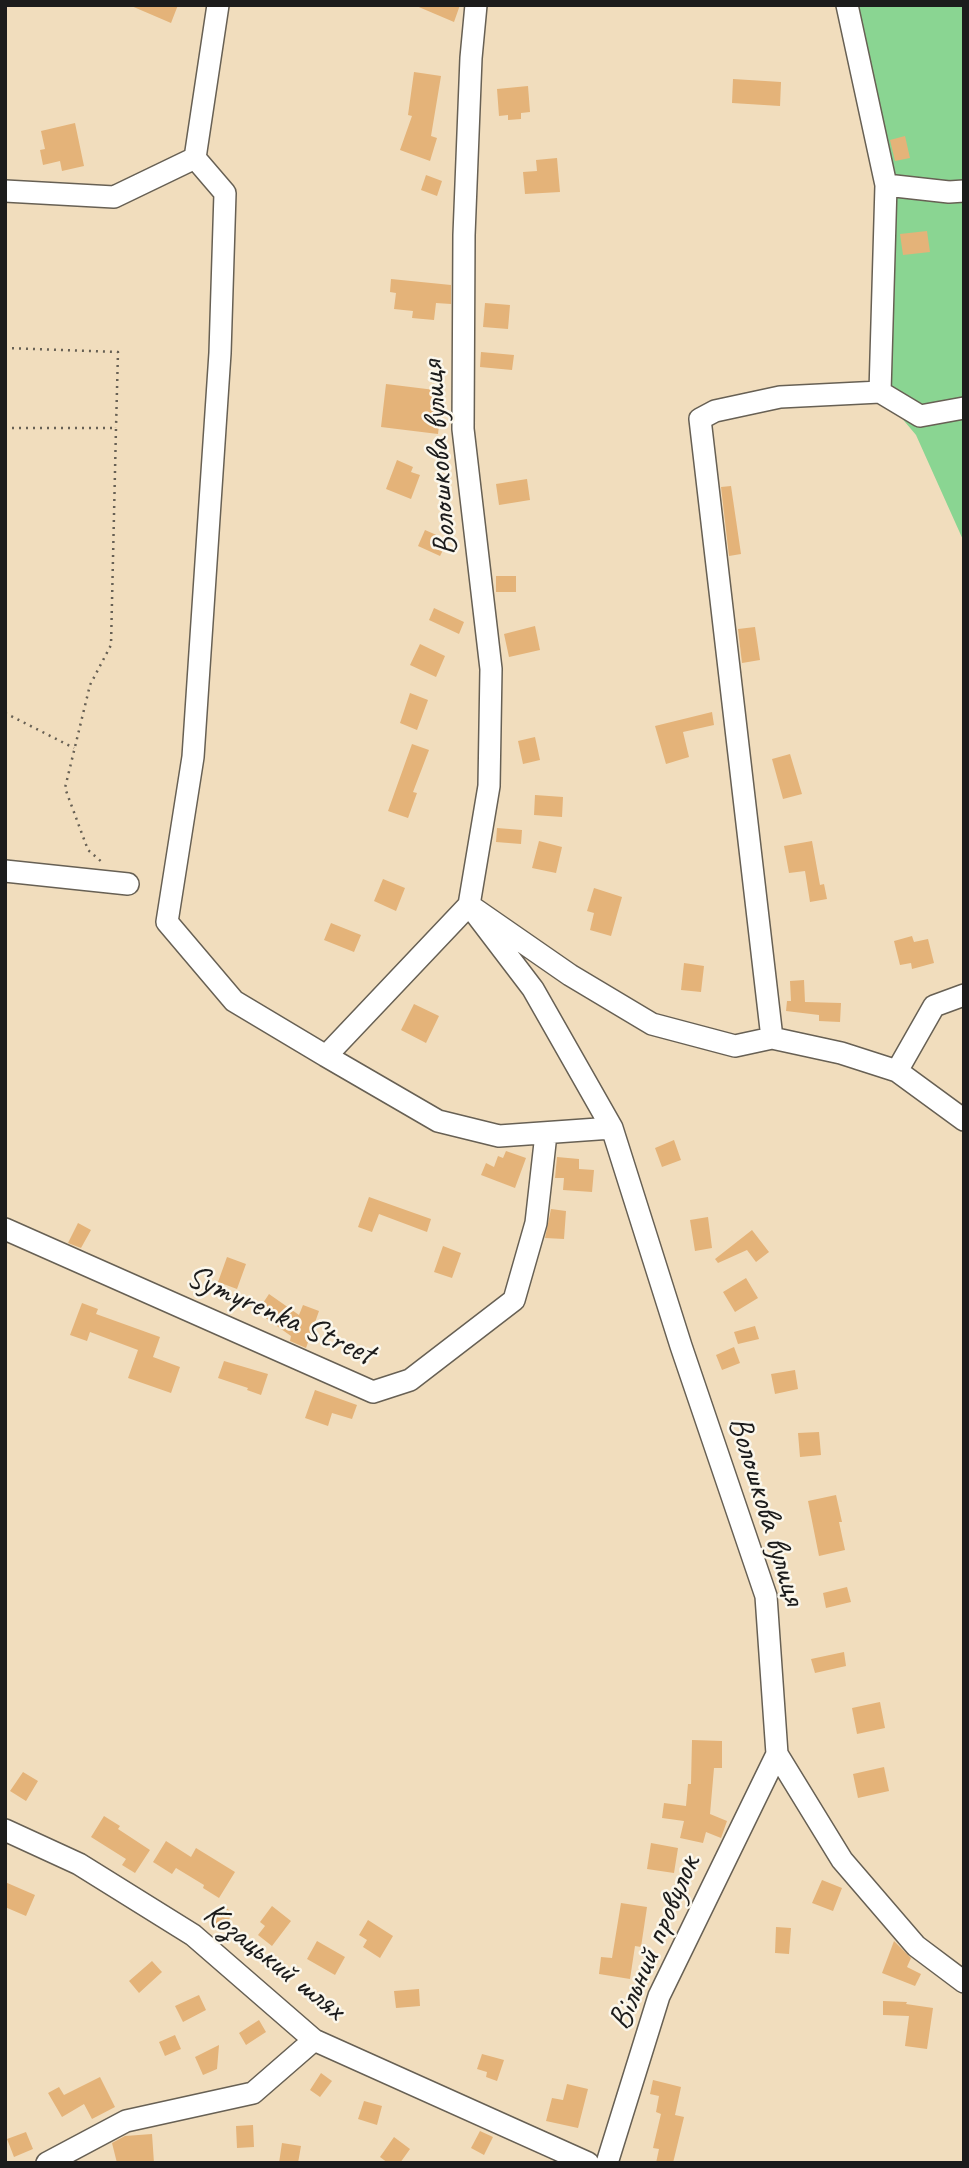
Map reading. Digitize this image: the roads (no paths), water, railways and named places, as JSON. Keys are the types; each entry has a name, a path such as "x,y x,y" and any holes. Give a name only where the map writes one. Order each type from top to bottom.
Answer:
{"street":[{"path":"218,5 195,158 225,193 220,353 193,757 167,922 234,1001 438,1121 499,1136 612,1128"},
{"name":"Волошкова вулиця","path":"476,5 471,58 464,235 463,429 491,670 489,786 469,905 533,989 612,1128 677,1333 766,1596 777,1754 842,1860 916,1946 964,1982"},
{"path":"847,5 886,185 880,392"},
{"path":"5,191 114,197 195,158"},
{"path":"886,185 956,191"},
{"path":"772,1038 700,419 715,411 780,397 880,392 920,416 964,408"},
{"path":"5,871 128,884"},
{"path":"326,1056 469,905 570,975 652,1024 735,1046 772,1038 841,1053 897,1071 964,1120"},
{"path":"897,1071 934,1006 964,995"},
{"name":"Symyrenka Street","path":"5,1229 373,1392 410,1380 514,1300 536,1223 546,1134"},
{"name":"Вільний провулок","path":"607,2163 659,1996 777,1754"},
{"name":"Козацький шлях","path":"5,1830 79,1864 193,1935 314,2040 588,2163"},
{"path":"47,2163 126,2121 253,2093 314,2040"}]}
